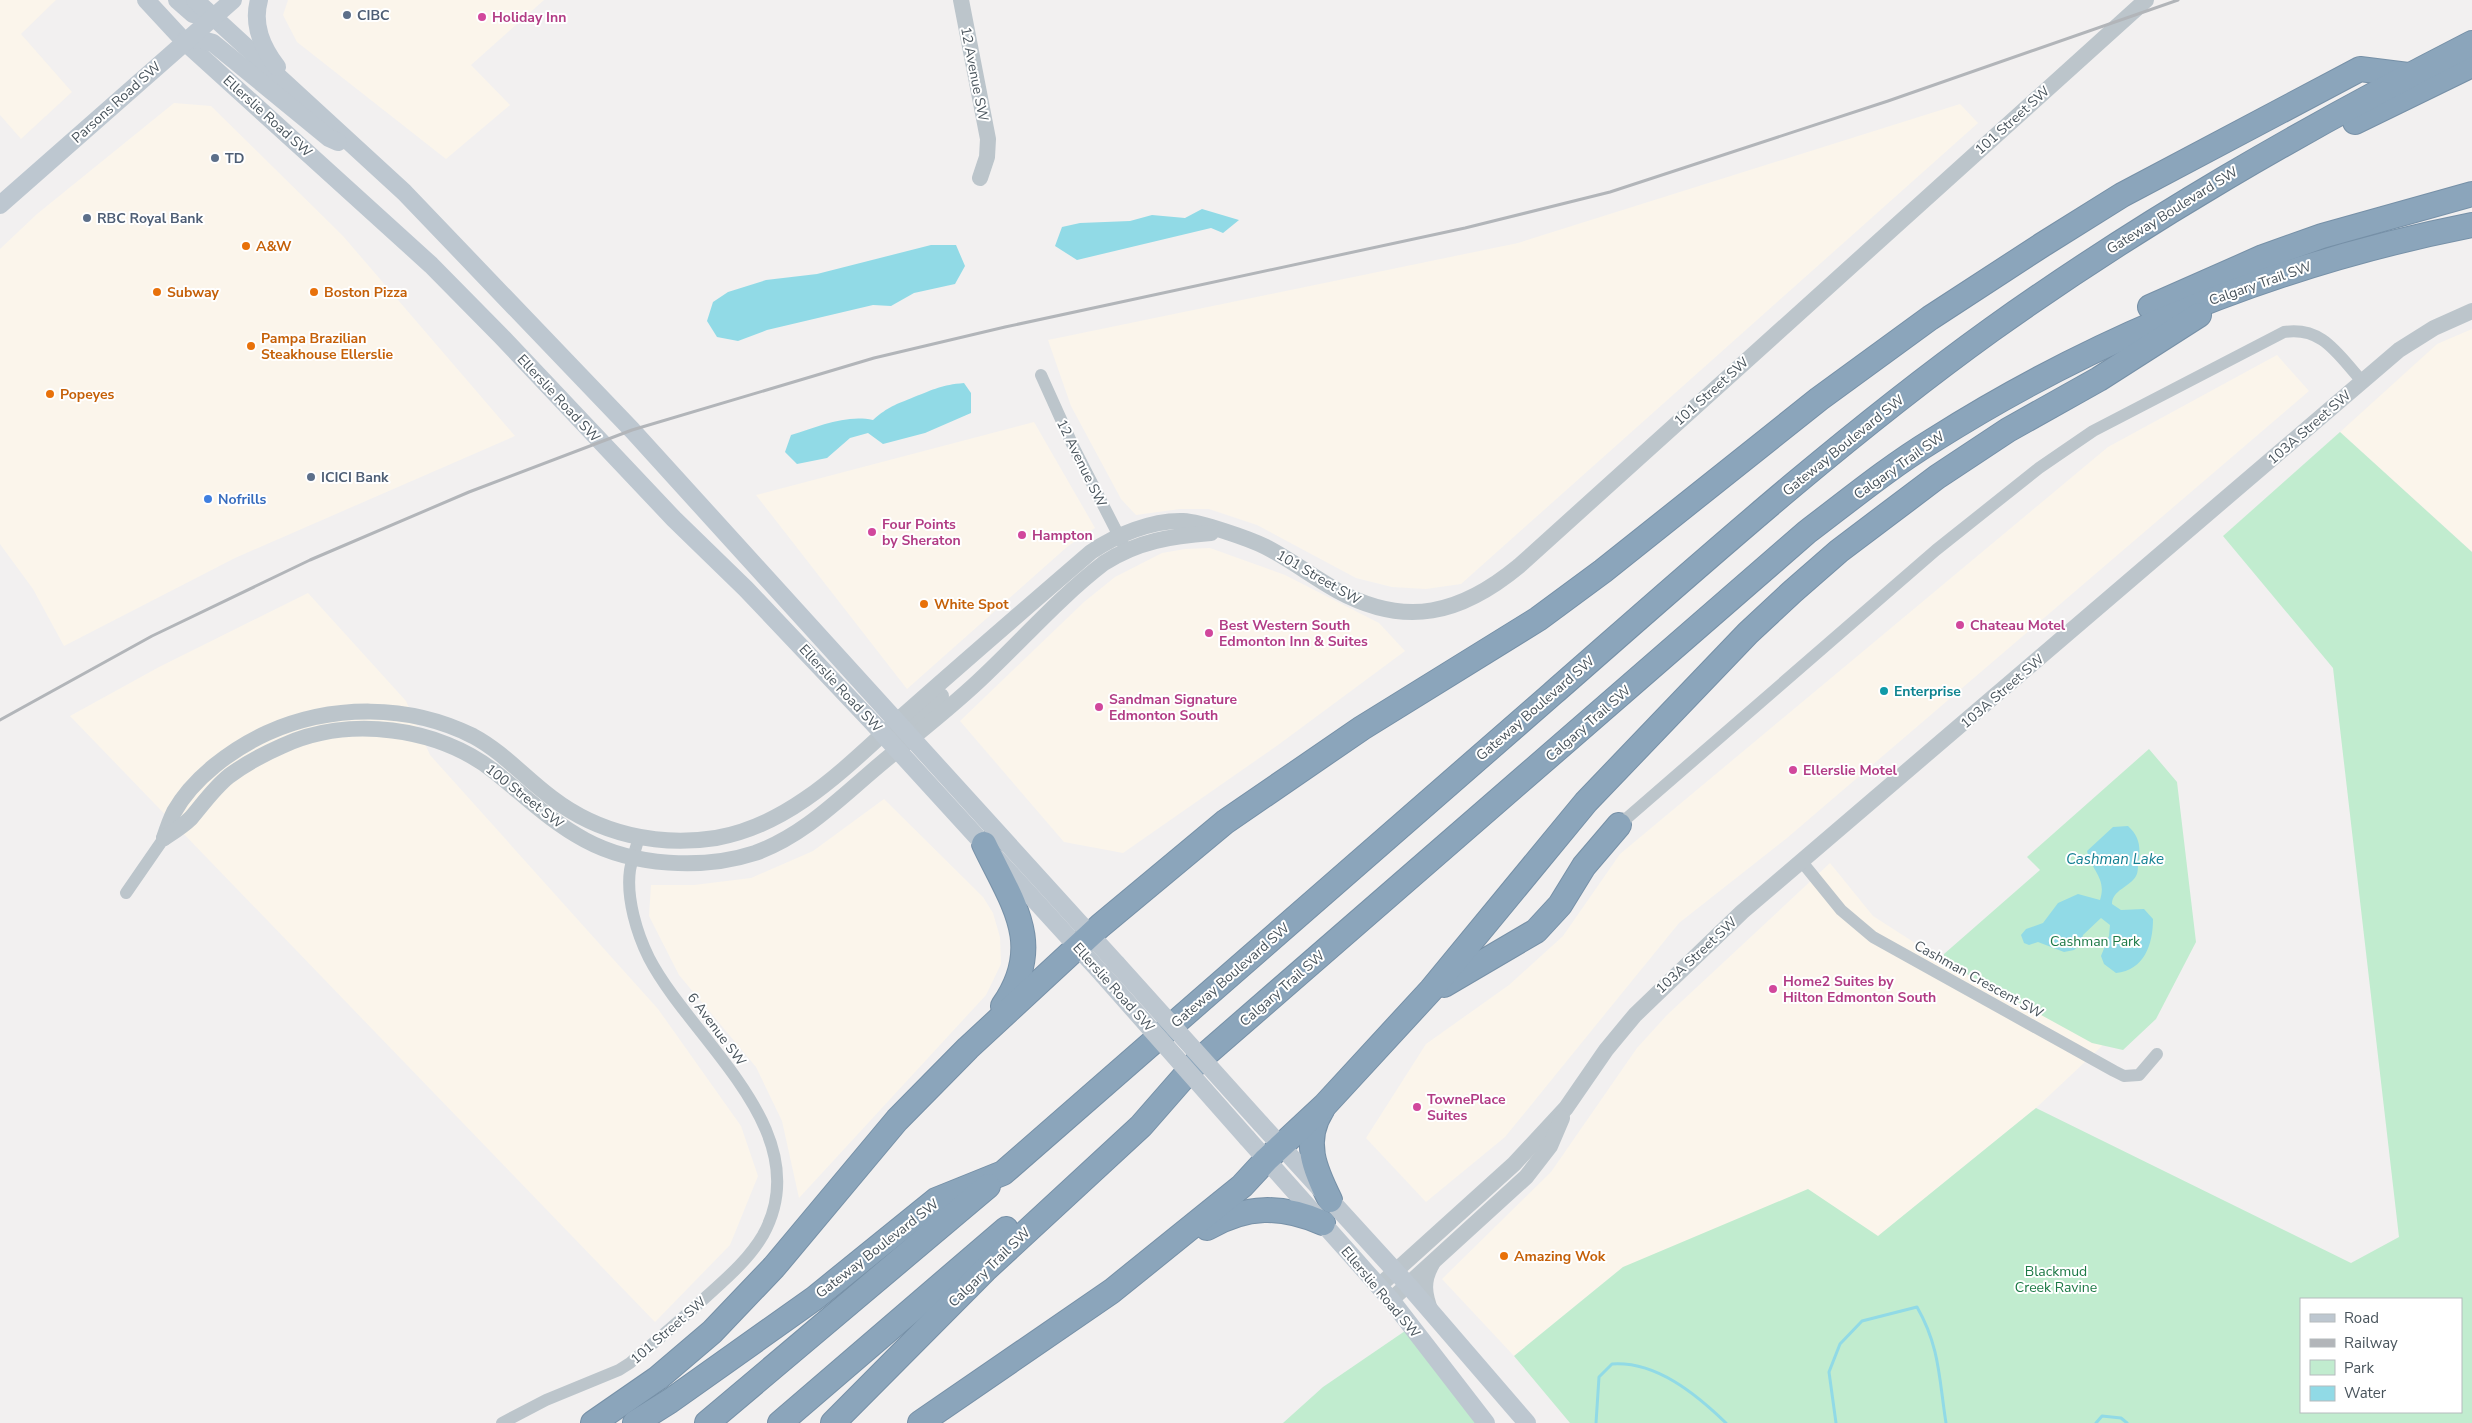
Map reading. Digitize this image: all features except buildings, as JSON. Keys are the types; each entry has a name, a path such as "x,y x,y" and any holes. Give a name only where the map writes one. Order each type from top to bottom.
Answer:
{"highway":[{"name":"Gateway Boulevard SW","path":"636,1423 684,1392 815,1298 936,1200 1003,1173 1770,505 1932,374 2047,291 2154,220 2307,129 2472,43"},
{"path":"1932,374 1972,356 2155,236 2256,177 2375,112 2472,65"},
{"path":"593,1423 658,1378 712,1332 774,1267 897,1120 968,1048 1084,941 1170,866 1225,822 1362,728 1538,619 1603,571 1819,399 1930,318 2042,245 2122,195 2360,69 2408,75"},
{"path":"1858,492 1927,435 2012,379 2113,322 2264,257 2314,239 2379,218 2472,194"},
{"name":"Calgary Trail SW","path":"833,1423 985,1270 1140,1126 1197,1062 1807,532 1858,492 1930,442 2056,369 2160,319 2240,288 2358,251 2472,225"},
{"path":"920,1423 1083,1312 1137,1272 1242,1186 1325,1105 1419,1004 1586,802 1748,632 1839,551 1937,477 2008,430 2099,379 2240,288"},
{"path":"1419,1004 1464,971 1516,945 1536,931 1560,905 1584,866 1619,825"},
{"path":"968,1048 999,1012 1015,989 1021,972 1023,956 1023,939 1015,907 984,844"},
{"path":"780,1423 1197,1062"},
{"path":"1325,1105 1312,1134 1311,1148 1315,1170 1330,1200"},
{"path":"707,1423 885,1275 1003,1173"},
{"path":"1137,1272 1228,1216 1240,1212 1268,1210 1294,1213 1323,1223"}],"main road":[{"name":"Ellerslie Road SW","path":"146,0 184,41 431,265 674,519 746,589 884,734 984,844 1084,941 1117,964 1261,1124 1274,1153 1323,1223 1391,1300 1486,1423"},
{"path":"178,0 193,14 212,18"},
{"name":"Ellerslie Road SW","path":"195,0 212,18 298,93 404,192 632,430 905,731 1084,941 1103,975 1247,1138 1274,1153 1330,1200 1402,1278 1527,1423"},
{"name":"Parsons Road SW","path":"0,205 184,41 233,0"},
{"path":"259,0 256,21 263,46 298,93"},
{"path":"184,41 199,39 213,43 329,138 359,151"}],"street":[{"name":"12 Avenue SW","path":"961,0 988,140 987,157 980,178"},
{"name":"101 Street SW","path":"905,731 953,686 988,642 1091,552 1123,543 1225,532 1265,546 1339,592 1365,604 1383,608 1416,612 1432,611 1466,602 1481,594 1519,566 2146,0"},
{"name":"103A Street SW","path":"1391,1300 1402,1278 1505,1174 1566,1108 1606,1050 1650,998 1742,912 2362,381 2417,338 2472,312"},
{"path":"1619,825 1936,550 2039,468 2093,431 2284,332 2298,330 2311,332 2326,342 2362,381"},
{"name":"12 Avenue SW","path":"1041,375 1073,446 1123,543"},
{"name":"101 Street SW","path":"905,731 983,677 1123,543"},
{"name":"100 Street SW","path":"126,893 164,838 175,811 191,790 218,764 248,743 298,721 327,714 371,711 428,720 474,737 503,756 550,797 574,812 614,831 639,838 693,840 718,837 771,820 815,792 884,734 905,731"},
{"name":"100 Street SW","path":"164,838 189,820 228,777 267,753 300,738 319,734 380,729 412,734 460,750 495,772 542,812 572,833 595,845 664,862 697,863 755,853 799,832 826,812 898,750"},
{"path":"898,750 905,731"},
{"name":"6 Avenue SW","path":"639,838 630,871 632,903 636,923 649,957 677,1001 747,1095 770,1136 776,1160 776,1187 773,1213 762,1236"},
{"name":"Cashman Crescent SW","path":"1802,862 1841,910 1873,937 2101,1064 2124,1076 2134,1076 2145,1069 2157,1054"},
{"name":"103A Street SW","path":"1379,1286 1402,1278 1433,1262 1514,1189 1550,1146 1566,1108"},
{"name":"101 Street SW","path":"502,1423 546,1400 630,1364 743,1262 762,1236"},
{"path":"1431,1312 1424,1290 1425,1280 1433,1262"}],"shaded area":[{"path":"0,0 56,0 21,34 72,92 21,139 0,115"},
{"path":"288,0 544,0 471,65 510,105 446,159 297,42 283,15"},
{"path":"174,103 211,106 343,236 515,436 235,558 64,646 33,589 0,544 0,249 37,214"},
{"path":"1960,104 1978,123 1461,584 1426,589 1392,587 1356,578 1257,525 1209,509 1180,509 1136,515 1121,499 1071,406 1048,340 1518,243"},
{"path":"2472,329 2472,552 2340,432 2437,344"},
{"path":"2277,355 2309,391 1787,838 1679,923 1505,1137 1426,1202 1366,1138 1426,1044 1509,985 1563,936 1620,854 2108,447"},
{"path":"1034,422 1095,528 1068,546 907,689 756,495"},
{"path":"1210,548 1285,575 1379,623 1405,651 1278,745 1123,853 1064,842 960,721 1084,602 1115,577 1162,553 1185,549"},
{"path":"308,593 406,701 430,755 658,1009 741,1126 758,1176 730,1245 655,1322 70,716 159,667"},
{"path":"884,799 983,897 993,913 1000,937 1001,964 986,995 799,1198 782,1121 756,1067 679,975 649,916 651,885 694,885 751,878 813,851"},
{"path":"1830,863 1873,916 1943,961 2103,1045 2036,1108 1878,1236 1623,1267 1514,1356 1442,1279 1551,1172 1637,1048 1667,1015"}],"green space":[{"name":"Blackmud Creek Ravine","path":"2340,432 2472,552 2472,1423 1570,1423 1514,1356 1623,1267 1808,1189 1878,1236 2036,1108 2351,1263 2399,1237 2333,668 2223,536"},
{"name":"Cashman Park","path":"2149,749 2177,782 2196,942 2156,1019 2123,1050 2092,1043 1943,961 1944,954 2040,870 2027,857"},
{"path":"1405,1331 1479,1423 1283,1423 1323,1387"}],"water":[{"path":"1202,209 1239,220 1223,233 1211,228 1077,260 1055,246 1062,227 1080,223 1130,221 1152,215 1185,218"},
{"path":"931,245 956,245 965,266 955,284 914,293 891,306 873,305 767,330 738,341 717,337 707,321 713,302 728,292 766,280 817,274"},
{"path":"964,383 971,393 971,413 925,433 883,444 868,433 850,438 827,458 797,464 785,452 791,435 842,420 873,420 888,409 914,397 944,386"},
{"name":"Cashman Lake","path":"2128,826 2135,834 2139,843 2138,872 2133,880 2115,895 2112,904 2121,910 2144,909 2153,919 2149,947 2140,961 2126,971 2116,973 2104,964 2101,956 2109,936 2110,925 2101,918 2083,935 2080,945 2074,950 2064,952 2038,942 2029,945 2024,943 2021,935 2026,929 2043,923 2058,903 2078,894 2100,900 2102,886 2087,851 2113,827"}],"waterway":[{"path":"1836,1423 1829,1372 1840,1344 1862,1321 1917,1307 1925,1322 1938,1364 1946,1423"},
{"path":"1596,1423 1599,1377 1612,1364 1628,1364 1659,1374 1702,1401 1726,1423"},
{"path":"2096,1423 2102,1416 2121,1418 2127,1423"}],"railway":[{"path":"0,720 152,636 310,560 469,492 632,430 874,358 1005,327 1465,228 1610,192 1888,101 2178,0"}],"place":[{"name":"CIBC","path":"347,15"},
{"name":"Holiday Inn","path":"482,17"},
{"name":"TD","path":"215,158"},
{"name":"RBC Royal Bank","path":"87,218"},
{"name":"A&W","path":"246,246"},
{"name":"Subway","path":"157,292"},
{"name":"Boston Pizza","path":"314,292"},
{"name":"Pampa Brazilian Steakhouse Ellerslie","path":"251,346"},
{"name":"Popeyes","path":"50,394"},
{"name":"ICICI Bank","path":"311,477"},
{"name":"Nofrills","path":"208,499"},
{"name":"Four Points by Sheraton","path":"872,532"},
{"name":"Hampton","path":"1022,535"},
{"name":"White Spot","path":"924,604"},
{"name":"Chateau Motel","path":"1960,625"},
{"name":"Best Western South Edmonton Inn & Suites","path":"1209,633"},
{"name":"Enterprise","path":"1884,691"},
{"name":"Sandman Signature Edmonton South","path":"1099,707"},
{"name":"Ellerslie Motel","path":"1793,770"},
{"name":"Home2 Suites by Hilton Edmonton South","path":"1773,989"},
{"name":"TownePlace Suites","path":"1417,1107"},
{"name":"Amazing Wok","path":"1504,1256"}]}
